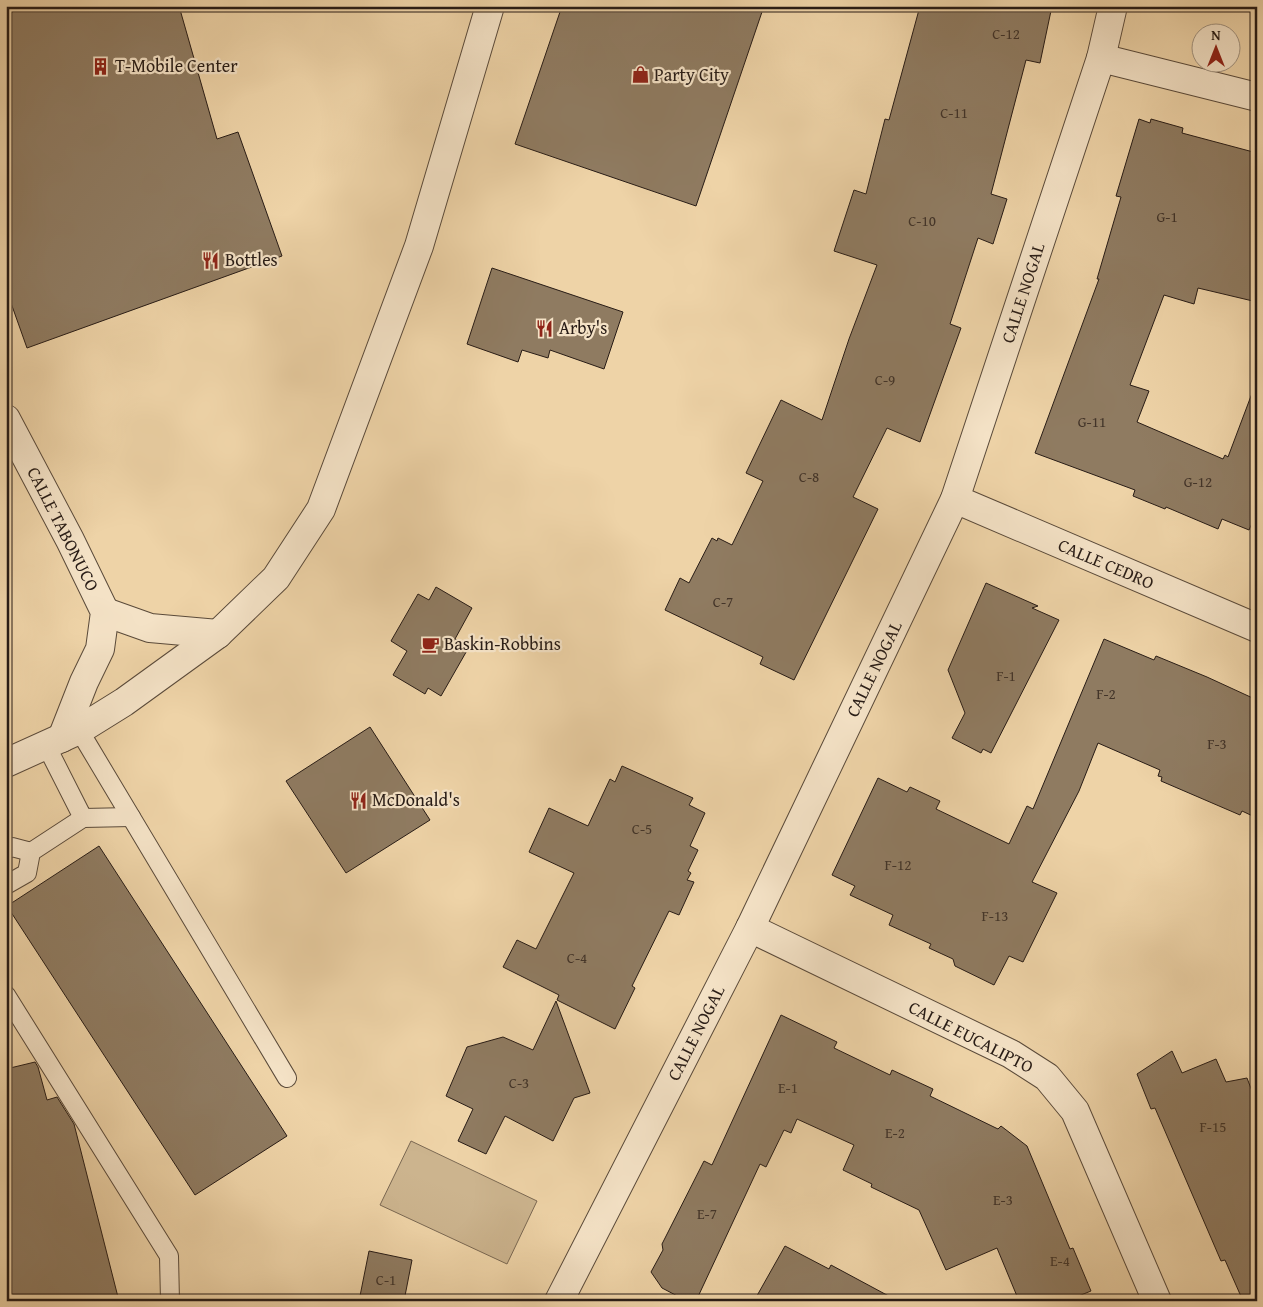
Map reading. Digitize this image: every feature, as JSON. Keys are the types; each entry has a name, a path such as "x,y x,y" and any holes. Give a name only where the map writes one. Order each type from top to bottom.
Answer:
{"street":[{"path":"6,763 62,738 124,702 218,634 276,578 321,509 419,246 490,6"},
{"name":"CALLE NOGAL","path":"559,1301 750,928 955,499 1101,58 1113,6"},
{"path":"1101,58 1257,97"},
{"name":"CALLE TABONUCO","path":"6,419 70,540 105,612 100,649 84,682 62,738"},
{"name":"CALLE CEDRO","path":"955,499 1257,628"},
{"name":"CALLE TABONUCO","path":"105,612 150,628 218,634"},
{"name":"CALLE EUCALIPTO","path":"750,928 1011,1054 1047,1077 1075,1111 1157,1301"}],"lane":[{"path":"62,738 131,817 287,1078"},
{"path":"62,738 83,818"},
{"path":"6,850 12,847 31,852 83,818 131,817"},
{"path":"6,885 28,872 31,852"},
{"path":"6,995 13,1022 169,1256 170,1301"}],"shaded area":[{"path":"411,1141 537,1201 507,1264 380,1205"}],"building":[{"path":"6,6 179,6 217,139 238,132 282,256 27,348 6,289"},
{"name":"Party City","path":"562,6 764,6 696,206 515,144"},
{"path":"920,6 1052,6 1040,63 1026,60 991,194 1007,199 993,244 978,238 950,324 961,328 920,442 887,428 853,497 878,509 794,680 760,664 763,657 665,610 680,578 689,583 712,538 717,541 718,538 732,545 763,481 746,473 781,400 822,420 849,339 877,265 834,251 854,190 866,194 885,119 889,120"},
{"path":"1139,119 1150,123 1151,119 1183,128 1182,133 1257,153 1257,302 1198,288 1194,304 1164,295 1130,385 1149,391 1137,422 1223,459 1225,455 1228,457 1254,388 1257,389 1257,512 1249,530 1222,519 1218,529 1166,507 1165,509 1133,496 1135,490 1035,453 1099,279 1097,279 1121,197 1116,196"},
{"name":"Arby's","path":"492,268 623,312 604,369 550,350 548,358 522,350 518,362 467,344"},
{"path":"986,583 1038,606 1032,608 1059,620 991,753 983,749 981,753 952,738 965,713 948,670"},
{"name":"Baskin-Robbins","path":"436,587 472,608 455,639 469,647 441,696 428,688 425,694 393,675 407,651 391,641 418,594 429,600"},
{"path":"1104,639 1154,660 1156,656 1257,700 1257,818 1242,811 1240,815 1161,781 1162,777 1158,776 1160,770 1098,743 1079,791 1032,882 1057,893 1023,962 1009,956 994,985 955,966 953,959 929,948 931,944 889,925 893,915 850,895 855,886 832,875 878,778 907,792 910,787 940,801 936,809 1009,844 1027,806 1033,809"},
{"name":"McDonald's","path":"370,727 430,820 346,873 286,781"},
{"path":"622,766 693,798 689,805 705,813 690,846 698,850 688,871 691,873 687,880 694,882 679,915 669,911 632,986 635,988 615,1029 557,1000 559,995 503,967 517,940 536,949 574,873 529,852 549,808 588,826 610,779 615,782"},
{"path":"99,846 287,1136 195,1195 7,906"},
{"path":"556,1001 590,1093 574,1098 553,1141 505,1116 486,1154 458,1141 473,1109 446,1096 467,1047 503,1037 533,1050"},
{"path":"781,1015 837,1042 834,1048 890,1075 892,1070 933,1089 930,1096 998,1129 1001,1126 1027,1146 1070,1249 1073,1248 1091,1291 1066,1301 1019,1301 997,1248 946,1270 919,1210 871,1187 872,1184 843,1170 854,1145 797,1119 791,1133 784,1130 766,1167 760,1164 696,1301 687,1301 662,1288 651,1272 663,1250 662,1244 704,1161 712,1165"},
{"path":"1172,1051 1182,1073 1216,1059 1226,1082 1247,1078 1257,1104 1257,1301 1243,1301 1225,1260 1221,1261 1155,1108 1151,1109 1137,1074"},
{"path":"35,1062 47,1100 57,1097 74,1124 119,1301 6,1301 6,1069"},
{"path":"785,1246 829,1269 831,1265 898,1301 754,1301"},
{"path":"369,1251 412,1260 404,1301 359,1301"}],"place":[{"name":"T-Mobile Center","path":"101,66"},
{"name":"Party City","path":"640,75"},
{"name":"Bottles","path":"211,260"},
{"name":"Arby's","path":"545,328"},
{"name":"Baskin-Robbins","path":"430,644"},
{"name":"McDonald's","path":"358,800"}]}
